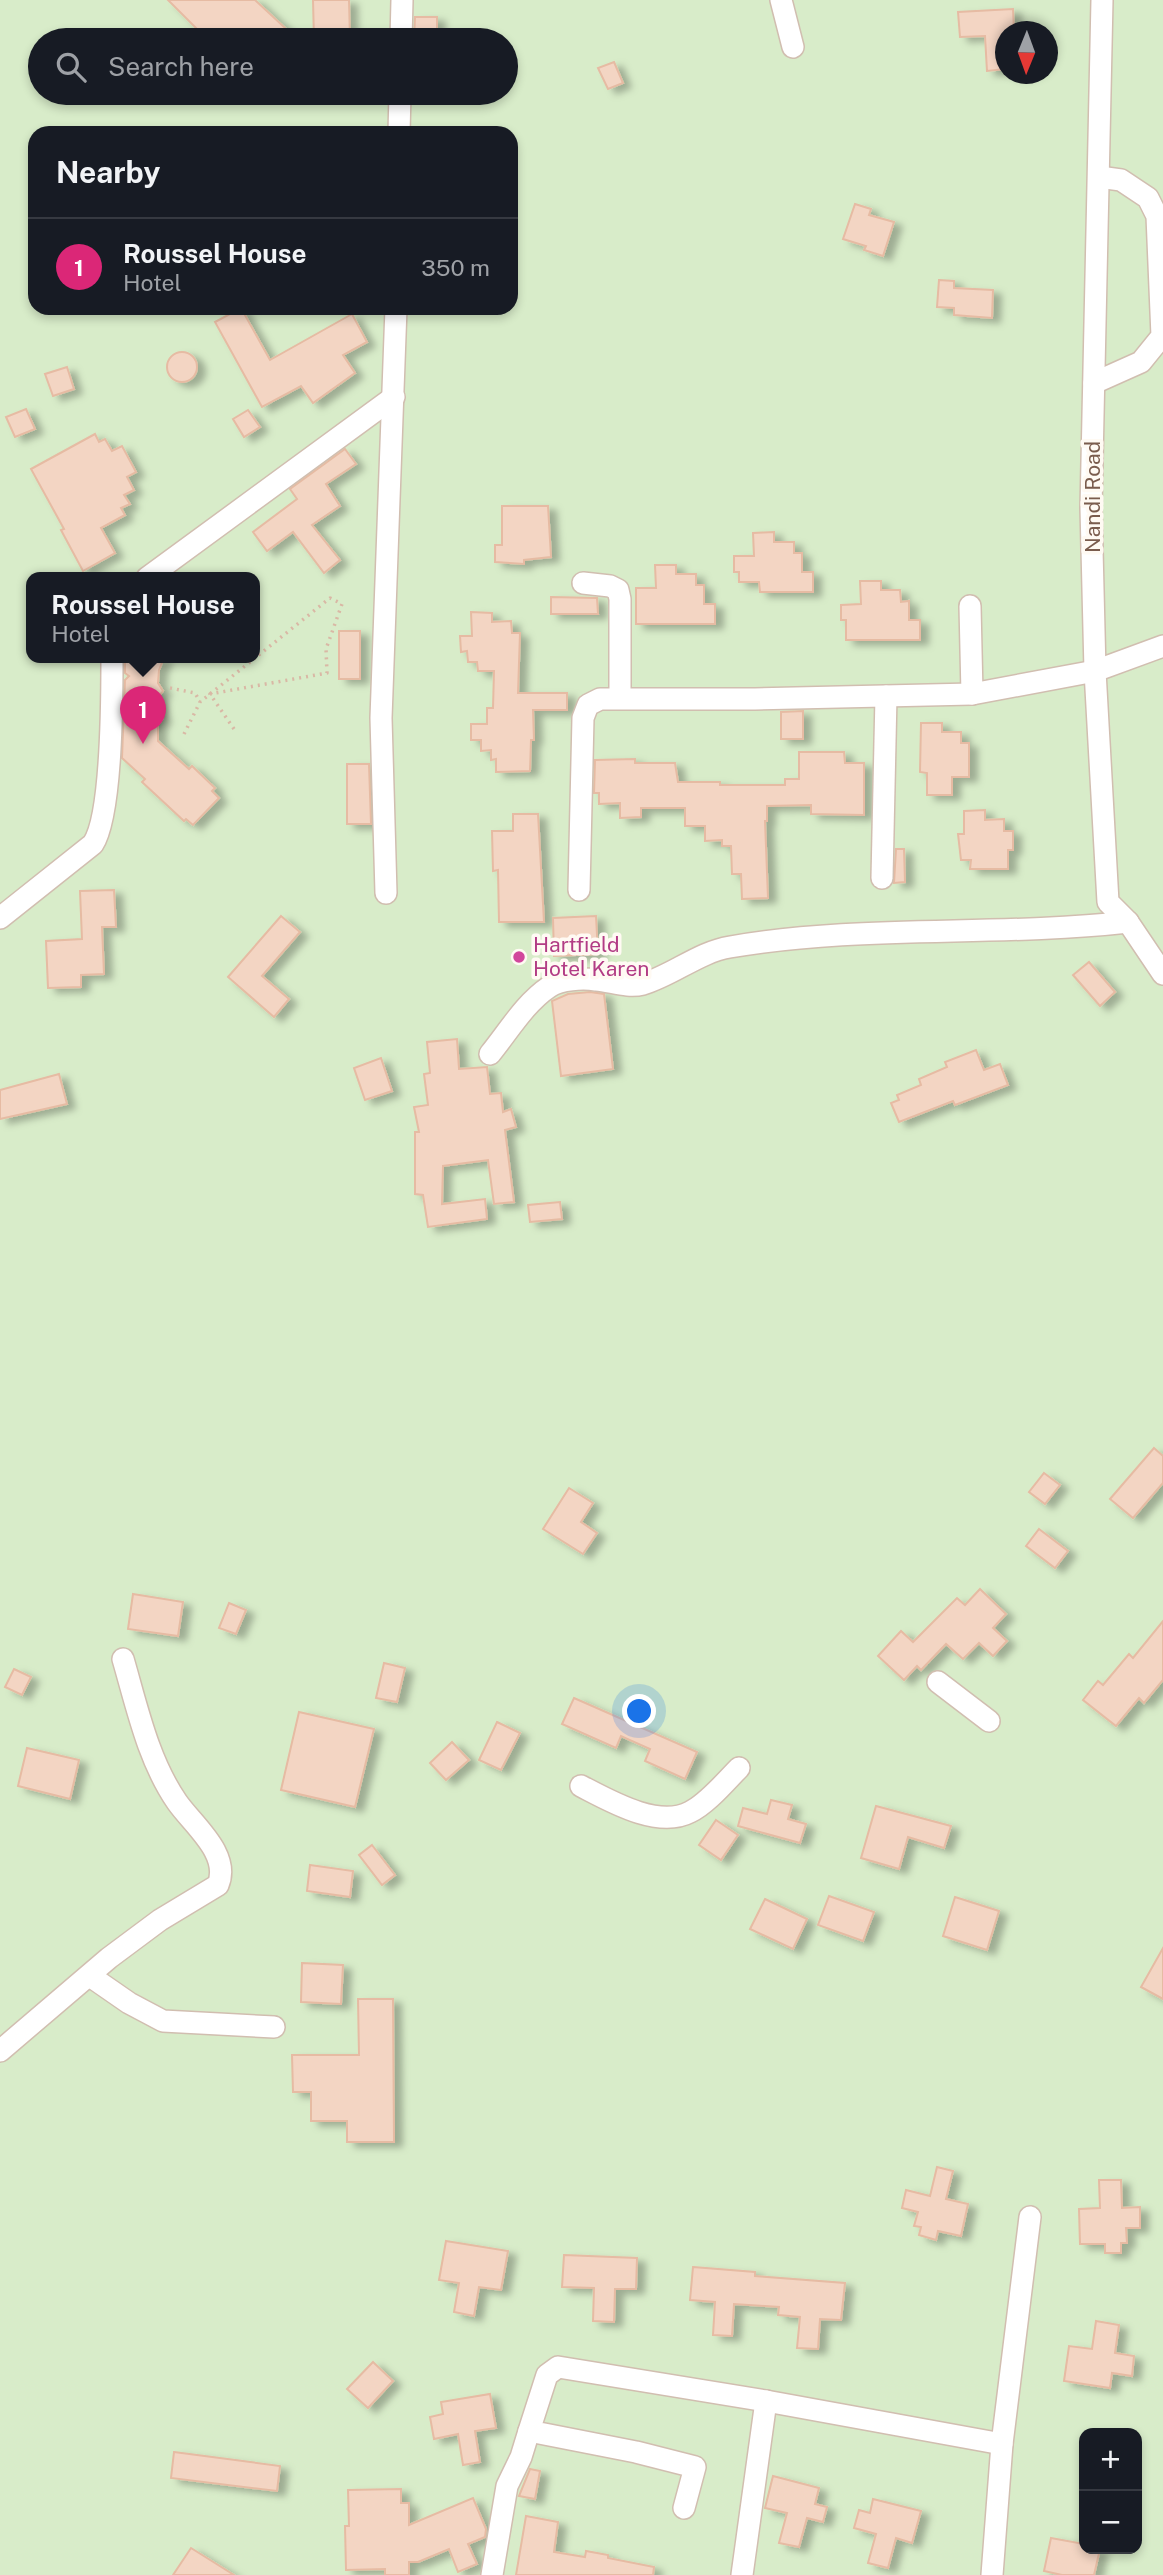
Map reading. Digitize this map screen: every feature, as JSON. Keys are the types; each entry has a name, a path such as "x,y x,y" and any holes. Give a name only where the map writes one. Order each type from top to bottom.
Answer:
{"street":[{"path":"401,28 402,0"},
{"path":"781,0 793,47"},
{"name":"Nandi Road","path":"1102,0 1091,508 1095,671 1108,902 1128,922 1163,974"},
{"path":"399,126 400,105"},
{"path":"1094,383 1141,362 1162,336 1157,216 1148,198 1121,180 1099,177"},
{"path":"386,893 382,718 396,315"},
{"path":"155,572 394,397"},
{"path":"583,583 610,586 618,590 620,698"},
{"path":"970,606 972,694"},
{"path":"579,890 583,718 588,705 600,699 972,694 1095,671 1163,646"},
{"path":"0,918 93,844 99,835 105,799 112,710 112,663"},
{"path":"882,878 886,696"},
{"path":"490,1054 535,999 551,985 575,980 595,980 635,986 653,981 678,967 727,947 837,934 1086,927 1128,922"},
{"path":"0,2051 109,1958 160,1920 218,1885 222,1875 221,1865 214,1851 162,1779 149,1746 123,1659"},
{"path":"938,1682 989,1721"},
{"path":"581,1786 619,1805 649,1815 670,1817 690,1812 739,1768"},
{"path":"90,1976 129,2003 163,2021 274,2027"},
{"path":"992,2575 1002,2444 1030,2217"},
{"path":"492,2575 507,2486 521,2457 547,2375 558,2367 1002,2444"},
{"path":"742,2575 766,2401"},
{"path":"528,2431 636,2452 695,2467 684,2508"}],"path":[{"path":"210,694 327,673 326,649 342,604 330,598 260,654"},
{"path":"184,734 200,702 249,663"},
{"path":"170,688 195,693 200,702"},
{"path":"210,694 234,729"}],"green space":[{"path":"0,0 1163,0 1163,2575 0,2575"}],"building":[{"path":"168,0 255,0 285,28 196,28"},
{"path":"313,0 349,0 350,28 314,28"},
{"path":"1013,9 1014,21 995,21 995,70 987,71 985,36 960,37 958,12"},
{"path":"415,17 437,17 437,28 415,28"},
{"path":"614,62 623,83 608,89 598,68"},
{"path":"855,204 871,209 869,215 894,222 883,256 864,250 866,246 843,239"},
{"path":"939,280 954,281 954,288 993,290 992,318 954,315 954,308 937,307"},
{"path":"228,315 245,315 270,360 350,315 367,342 343,355 355,373 313,403 301,386 262,407 215,322"},
{"path":"182,352 193,356 197,367 193,378 182,382 171,378 167,367 171,356"},
{"path":"67,367 74,389 53,396 45,374"},
{"path":"26,409 35,429 15,437 6,417"},
{"path":"248,410 260,427 244,437 233,419"},
{"path":"95,434 99,442 105,439 112,451 122,446 136,472 127,477 134,490 124,495 130,504 121,508 125,515 101,528 115,553 83,571 61,530 64,529 31,469"},
{"path":"345,449 356,464 326,484 340,506 312,525 340,560 324,573 293,532 267,551 253,532 297,499 290,489"},
{"path":"502,506 548,506 551,557 524,560 524,564 495,562 495,545 502,545"},
{"path":"774,532 774,542 794,542 794,553 802,553 802,572 813,572 813,592 760,592 759,582 739,582 739,572 734,572 734,556 754,556 753,533"},
{"path":"655,565 676,565 676,574 696,574 696,585 704,585 704,604 715,604 715,624 636,624 636,588 656,588"},
{"path":"860,581 881,581 881,590 900,590 901,602 909,601 909,620 920,620 920,640 846,640 846,620 841,620 841,605 861,604"},
{"path":"551,597 597,598 598,614 551,614"},
{"path":"471,612 492,613 492,622 511,621 512,633 520,633 518,693 567,693 567,710 533,710 534,740 531,740 530,771 496,772 496,759 491,760 491,750 481,751 481,740 471,740 471,724 487,724 487,708 493,708 494,671 478,671 477,662 468,662 467,651 461,652 460,636 472,636"},
{"path":"339,631 360,631 360,679 339,679"},
{"path":"125,663 162,663 158,683 163,691 159,696 159,710 163,718 158,725 158,741 189,769 192,766 215,788 212,791 219,798 193,825 186,819 184,821 142,782 145,779 122,758 125,680 129,676 125,673"},
{"path":"803,711 803,739 781,739 781,712"},
{"path":"921,723 942,723 942,732 961,732 961,743 969,743 969,777 952,777 952,795 927,795 927,773 920,772"},
{"path":"799,752 844,752 845,763 864,763 864,815 811,814 811,805 767,806 765,821 768,898 742,899 741,874 732,874 731,846 722,846 722,840 705,841 705,826 685,826 685,808 641,808 641,817 620,818 620,803 599,804 599,793 594,793 595,760 635,759 635,763 675,763 678,782 785,785 785,779 799,779"},
{"path":"347,764 369,764 371,824 347,824"},
{"path":"985,810 985,820 1004,819 1004,831 1013,831 1013,850 1008,850 1008,869 970,869 971,860 961,860 958,834 964,834 964,811"},
{"path":"513,814 538,814 544,922 499,922 498,870 493,871 492,831 513,831"},
{"path":"896,849 904,849 905,882 894,883"},
{"path":"114,890 116,927 102,927 104,974 81,975 81,987 48,988 46,941 82,939 80,891"},
{"path":"281,916 300,932 262,976 289,999 274,1017 228,977"},
{"path":"596,916 598,954 554,956 553,918"},
{"path":"1089,962 1115,992 1100,1006 1073,975"},
{"path":"568,994 604,994 613,1069 561,1076 552,1001"},
{"path":"457,1039 459,1069 487,1067 490,1094 501,1093 503,1112 511,1109 516,1127 505,1130 514,1202 494,1204 488,1160 443,1166 442,1204 485,1199 487,1219 428,1227 423,1195 415,1194 415,1132 419,1132 414,1107 428,1105 424,1074 430,1073 427,1042"},
{"path":"976,1050 984,1070 1000,1064 1008,1085 955,1105 953,1101 899,1122 891,1103 899,1100 897,1095 921,1085 919,1079 947,1067 945,1062"},
{"path":"381,1058 392,1091 365,1100 354,1068"},
{"path":"59,1074 67,1104 0,1119 0,1090"},
{"path":"560,1202 562,1219 530,1222 528,1205"},
{"path":"1154,1448 1163,1456 1163,1483 1133,1518 1110,1499"},
{"path":"1044,1473 1060,1485 1045,1504 1029,1492"},
{"path":"569,1488 593,1503 581,1522 597,1533 583,1554 543,1529"},
{"path":"1039,1529 1068,1551 1055,1568 1026,1546"},
{"path":"980,1589 1006,1614 993,1628 1007,1641 993,1656 979,1643 963,1659 946,1644 921,1670 917,1666 904,1680 878,1656 901,1631 913,1642 957,1598 965,1605"},
{"path":"133,1594 183,1602 178,1636 128,1629"},
{"path":"229,1603 246,1610 236,1634 219,1628"},
{"path":"1163,1621 1163,1680 1144,1703 1139,1698 1116,1726 1083,1700 1098,1681 1103,1685 1129,1654 1133,1658"},
{"path":"384,1663 405,1668 397,1702 376,1698"},
{"path":"14,1669 31,1677 22,1695 5,1687"},
{"path":"574,1698 697,1752 685,1779 645,1761 650,1749 621,1736 616,1748 562,1724"},
{"path":"299,1712 374,1729 355,1807 281,1790"},
{"path":"497,1722 520,1733 501,1770 479,1760"},
{"path":"452,1742 469,1760 446,1780 430,1763"},
{"path":"27,1748 79,1760 70,1799 18,1786"},
{"path":"771,1800 792,1805 788,1819 806,1824 800,1843 738,1826 743,1808 767,1814"},
{"path":"876,1806 951,1826 944,1848 908,1837 899,1869 861,1858"},
{"path":"716,1820 738,1835 721,1860 699,1845"},
{"path":"372,1845 395,1875 382,1885 359,1855"},
{"path":"310,1865 353,1871 350,1897 307,1891"},
{"path":"829,1896 874,1912 863,1941 818,1925"},
{"path":"955,1897 999,1911 987,1950 943,1936"},
{"path":"765,1899 807,1919 793,1949 750,1929"},
{"path":"1163,1948 1163,1999 1141,1987"},
{"path":"302,1963 343,1965 341,2004 301,2002"},
{"path":"358,1999 393,1999 394,2142 347,2142 347,2121 311,2121 311,2092 293,2092 292,2055 359,2055"},
{"path":"937,2167 953,2171 946,2199 968,2204 961,2236 938,2231 936,2240 919,2235 921,2227 914,2226 918,2212 902,2208 906,2190 930,2196"},
{"path":"1099,2180 1121,2180 1122,2208 1140,2207 1140,2228 1126,2228 1127,2243 1121,2243 1121,2253 1105,2253 1105,2244 1080,2244 1079,2209 1100,2208"},
{"path":"446,2241 508,2251 501,2290 479,2287 474,2316 454,2312 459,2283 439,2280"},
{"path":"564,2255 637,2258 636,2289 615,2289 614,2322 593,2321 594,2288 562,2287"},
{"path":"693,2267 755,2272 755,2276 845,2283 841,2320 820,2319 818,2349 797,2348 800,2317 778,2315 779,2307 734,2304 732,2336 713,2335 715,2302 690,2300"},
{"path":"1096,2321 1119,2325 1115,2353 1134,2356 1132,2376 1112,2373 1110,2388 1064,2381 1069,2346 1092,2349"},
{"path":"373,2362 393,2381 368,2408 347,2389"},
{"path":"490,2394 496,2428 475,2431 480,2462 463,2465 458,2434 434,2439 430,2417 443,2414 441,2402"},
{"path":"174,2452 280,2466 277,2491 171,2478"},
{"path":"530,2469 540,2471 535,2499 519,2496"},
{"path":"773,2476 819,2488 815,2504 827,2507 823,2522 807,2518 799,2547 779,2543 787,2513 765,2508"},
{"path":"401,2489 401,2503 409,2503 409,2525 473,2498 486,2529 485,2537 468,2544 477,2564 458,2572 449,2549 418,2562 409,2562 409,2575 385,2575 385,2569 346,2570 348,2490"},
{"path":"873,2499 921,2511 912,2543 896,2538 888,2568 868,2563 876,2534 854,2528 859,2510 870,2513"},
{"path":"526,2516 558,2522 554,2552 585,2557 586,2551 608,2555 608,2558 654,2567 653,2575 516,2575"},
{"path":"1051,2538 1079,2543 1079,2554 1099,2554 1094,2575 1062,2575 1044,2571"},
{"path":"191,2548 234,2575 173,2575"}],"place":[{"name":"Roussel House","path":"143,744"},
{"name":"Hartfield Hotel Karen","path":"519,957"}]}
